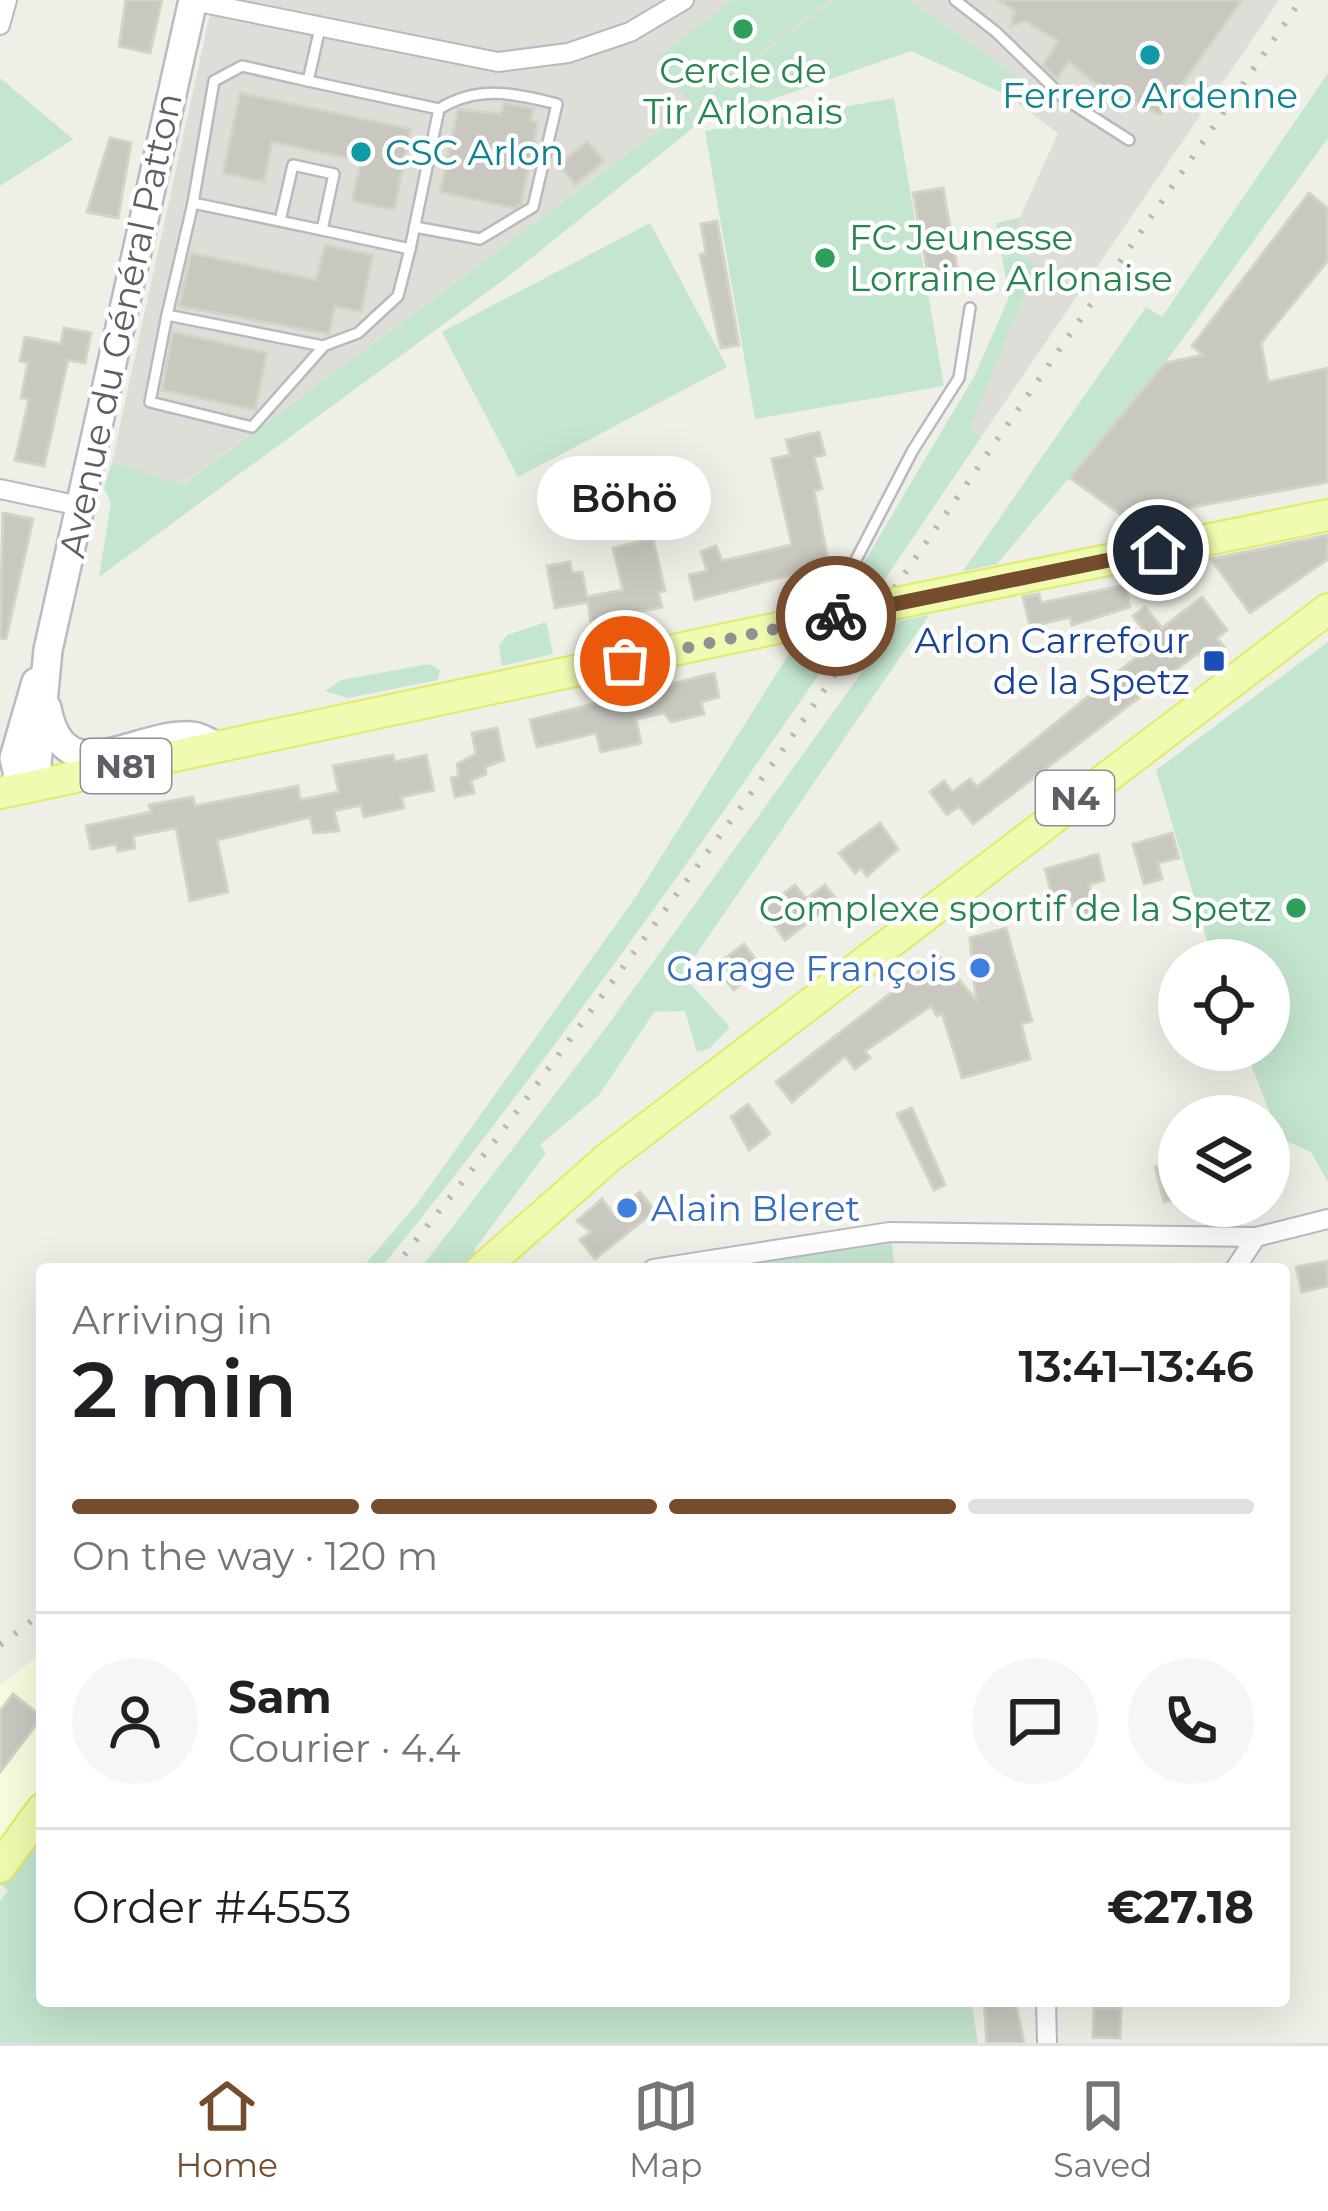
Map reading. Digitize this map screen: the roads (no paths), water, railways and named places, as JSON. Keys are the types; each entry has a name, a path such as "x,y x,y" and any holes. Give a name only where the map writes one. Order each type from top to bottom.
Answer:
{"main road":[{"name":"Avenue du Général Patton","path":"48,650 193,0"},
{"name":"N81","path":"19,789 1328,515"},
{"name":"N4","path":"489,1263 610,1157 969,878 1328,609"},
{"name":"N81","path":"48,650 47,707 52,733 67,751 86,756 192,735 218,747"},
{"path":"19,789 14,758 20,724 48,650"},
{"path":"19,789 48,650"},
{"path":"0,749 20,724"},
{"path":"0,1867 36,1817"}],"street":[{"path":"0,25 7,0"},
{"path":"193,0 498,62 568,53 630,32 684,0"},
{"path":"0,489 80,506"},
{"path":"691,1263 890,1232 1256,1237 1328,1219"},
{"path":"1239,1263 1256,1237"},
{"path":"1046,2007 1047,2043"}],"lane":[{"path":"955,0 996,32 1065,99 1129,140"},
{"path":"308,81 320,28"},
{"path":"416,226 480,239 533,207 557,104 506,91 457,98 439,109 242,66 214,81 150,402 252,427 323,346 358,333 398,296 439,109"},
{"path":"280,220 292,165 334,174 322,230"},
{"path":"193,203 410,249"},
{"path":"837,616 913,450 959,378 970,308"},
{"path":"167,315 323,346"}],"railway":[{"path":"398,1263 498,1137 782,751 1301,0"},
{"path":"0,1645 36,1618"}],"place":[{"name":"Cercle de Tir Arlonais","path":"743,29"},
{"name":"Ferrero Ardenne","path":"1150,55"},
{"name":"CSC Arlon","path":"361,152"},
{"name":"FC Jeunesse Lorraine Arlonaise","path":"825,258"},
{"name":"Böhö","path":"625,661"},
{"name":"Arlon Carrefour de la Spetz","path":"1214,661"},
{"name":"Complexe sportif de la Spetz","path":"1296,908"},
{"name":"Garage François","path":"980,968"},
{"name":"Alain Bleret","path":"627,1208"}]}
